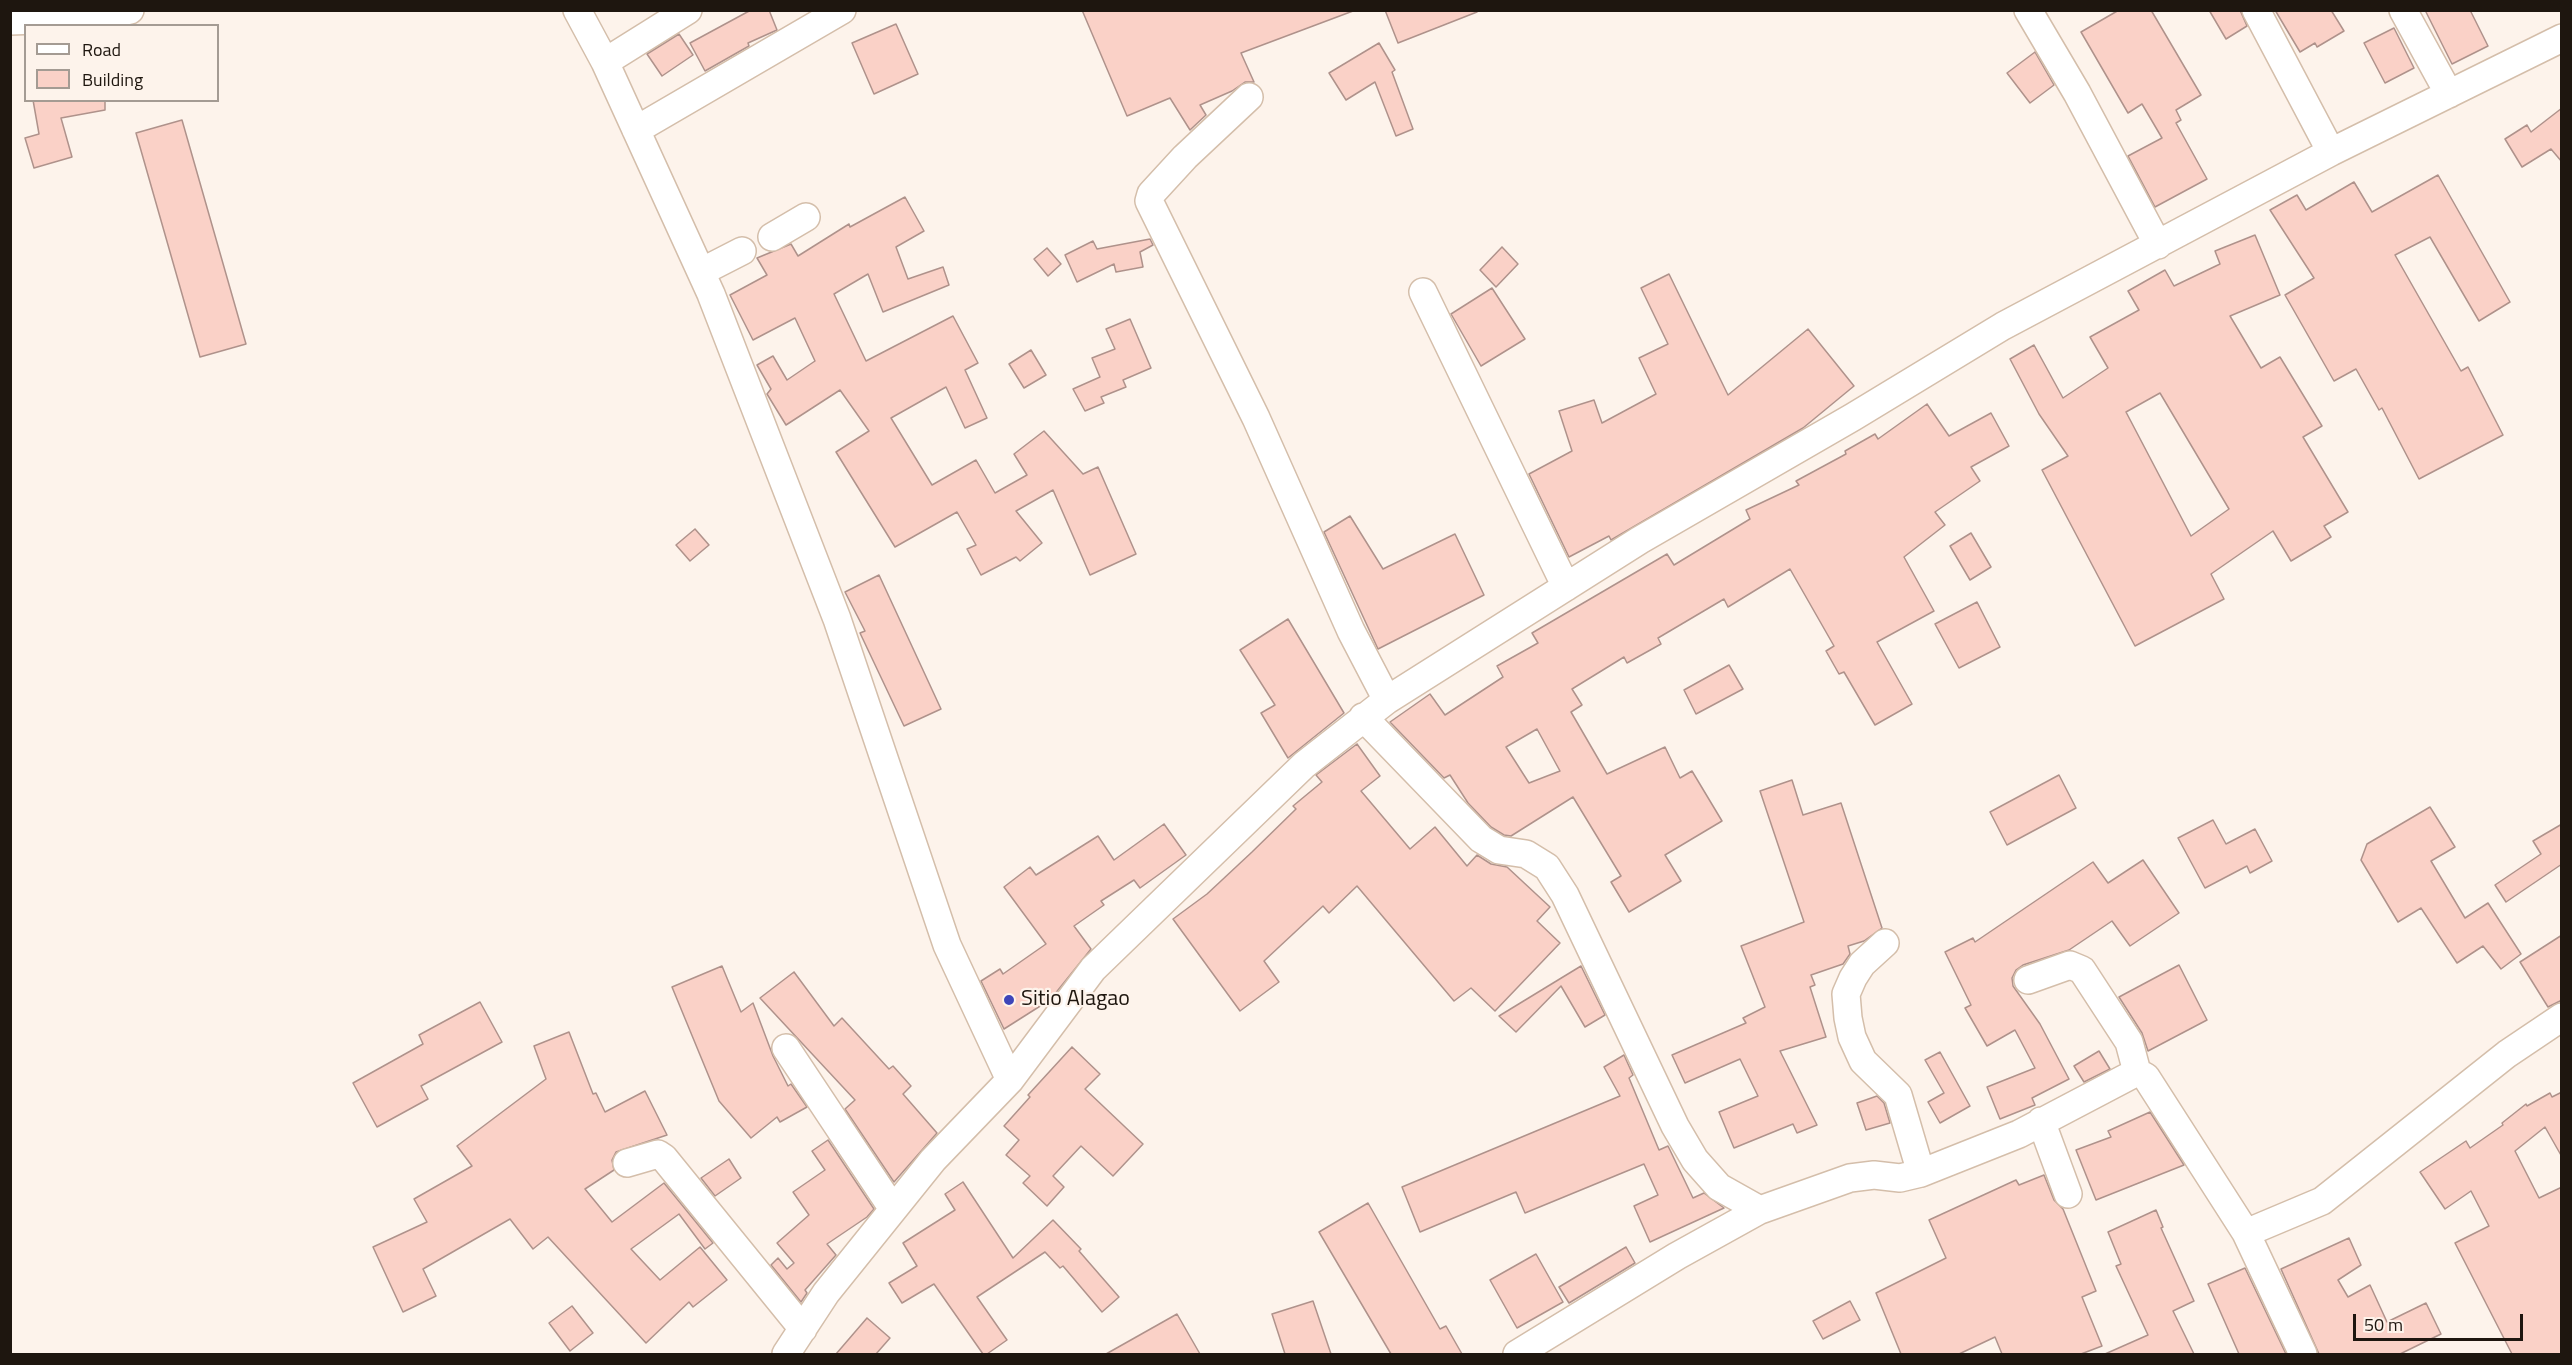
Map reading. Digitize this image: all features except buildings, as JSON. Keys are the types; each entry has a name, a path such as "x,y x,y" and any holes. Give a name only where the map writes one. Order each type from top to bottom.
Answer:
{"street":[{"path":"10,21 95,18 130,10"},
{"path":"577,10 605,62 701,272 837,619 947,945 1010,1080"},
{"path":"605,62 688,10"},
{"path":"636,130 842,10"},
{"path":"2028,10 2077,93 2158,245"},
{"path":"2256,10 2331,152"},
{"path":"2403,10 2449,94"},
{"path":"786,1354 826,1293 893,1209 933,1160 1010,1080 1094,969 1304,765 1363,717 1640,540 1853,417 2003,326 2331,152 2562,38"},
{"path":"1249,97 1185,157 1151,194 1149,201 1256,418 1351,630 1387,700"},
{"path":"772,237 806,217"},
{"path":"701,272 742,251"},
{"path":"1423,292 1566,587"},
{"path":"1363,717 1481,839 1499,850 1526,854 1547,867 1566,895 1675,1126 1695,1160 1719,1187 1760,1210"},
{"path":"1885,942 1862,964 1853,978 1846,994 1848,1018 1852,1037 1863,1061 1898,1095 1921,1173"},
{"path":"2028,980 2070,965 2082,970 2129,1042 2137,1072 2146,1077 2246,1233 2303,1354"},
{"path":"2246,1233 2322,1201 2507,1054 2562,1017"},
{"path":"786,1048 893,1209"},
{"path":"1517,1354 1677,1256 1760,1210 1850,1178 1874,1175 1900,1178 1921,1173 2019,1134 2137,1072"},
{"path":"2041,1121 2068,1194"},
{"path":"627,1163 658,1155 664,1158 803,1329"}],"place":[{"name":"Sitio Alagao","path":"1009,1000"}]}
